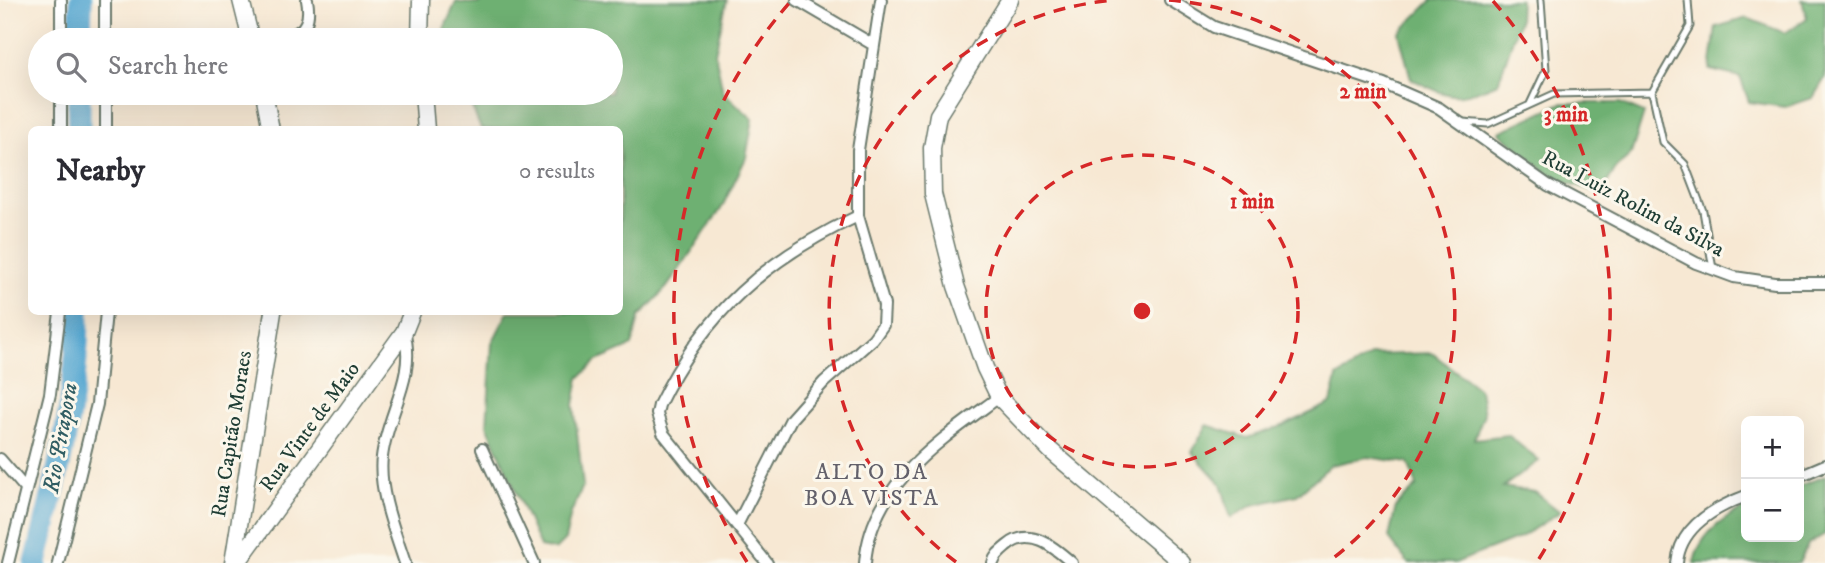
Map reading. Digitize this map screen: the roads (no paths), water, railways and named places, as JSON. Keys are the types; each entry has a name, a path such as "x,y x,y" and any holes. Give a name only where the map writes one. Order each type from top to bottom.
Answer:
{"street":[{"path":"61,0 61,28"},
{"path":"105,0 105,28"},
{"path":"241,0 248,28"},
{"path":"305,28 308,22 306,0"},
{"path":"420,28 421,0"},
{"path":"797,0 872,44"},
{"path":"737,525 791,419 824,382 873,339 883,325 884,305 858,216 858,150 872,44 881,0"},
{"path":"1010,0 938,115 932,148 933,194 956,286 985,368 999,397 1051,451 1182,563"},
{"name":"Rua Luiz Rolim da Silva","path":"1170,0 1214,27 1384,84 1439,108 1548,185 1713,270 1734,277 1775,283 1825,283"},
{"path":"61,105 61,126"},
{"path":"106,105 106,126"},
{"path":"266,105 270,126"},
{"path":"424,105 426,126"},
{"path":"767,563 663,433 657,414 659,405 705,329 746,284 805,244 858,216"},
{"path":"8,563 50,394 60,315"},
{"path":"58,563 97,404 106,315"},
{"name":"Rua Capitão Moraes","path":"235,563 274,315"},
{"name":"Rua Vinte de Maio","path":"235,563 404,331 411,315"},
{"path":"404,331 409,364 382,459 387,500 405,563"},
{"path":"865,563 878,511 897,480 947,435 999,397"},
{"path":"482,449 534,563"},
{"path":"0,459 25,488"},
{"path":"1804,474 1825,465"},
{"path":"1677,563 1678,553 1694,526 1723,505 1741,498"},
{"path":"993,563 1013,540 1032,537 1051,545 1072,563"}],"lane":[{"path":"1530,104 1546,70 1541,0"},
{"path":"1688,0 1690,26 1653,92 1663,142 1685,164 1703,211 1713,270"},
{"path":"1462,122 1488,124 1554,94 1653,92"}],"waterway":[{"name":"Rio Pirapora","path":"80,28 81,0"},
{"name":"Rio Pirapora","path":"79,105 79,126"},
{"name":"Rio Pirapora","path":"36,563 70,407 78,315"}],"district":[{"name":"ALTO DA BOA VISTA","path":"872,485"}]}
